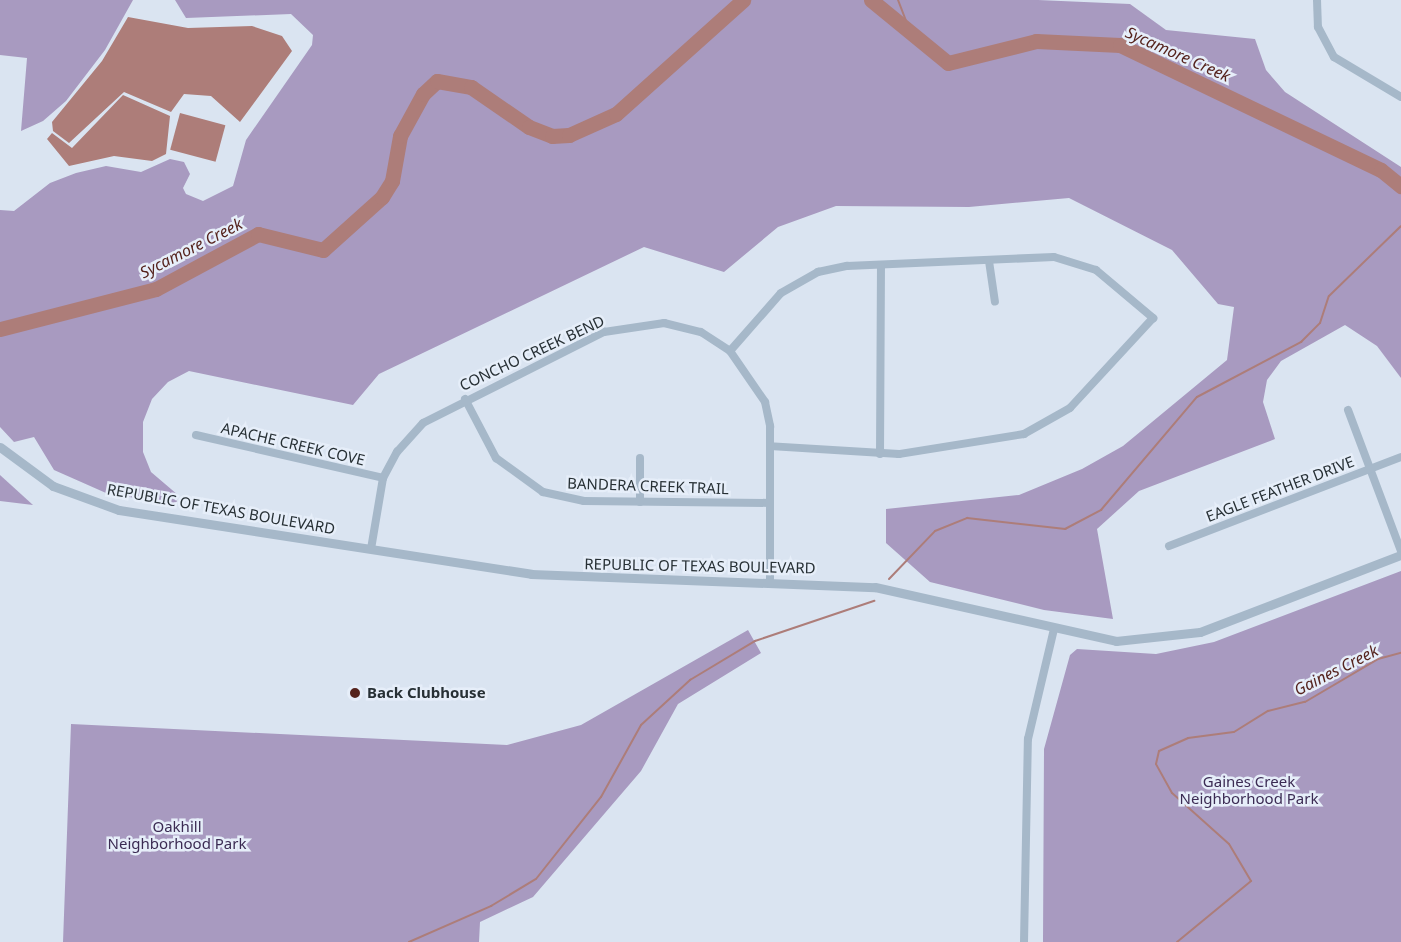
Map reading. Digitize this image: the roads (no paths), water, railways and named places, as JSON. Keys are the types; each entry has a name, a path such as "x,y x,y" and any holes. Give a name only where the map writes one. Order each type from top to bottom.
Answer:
{"street":[{"path":"1317,0 1318,27 1334,57 1401,97"},
{"path":"730,351 781,293 805,278 831,268 989,261 1038,255 1074,261 1105,276 1153,318 1080,399 1049,423 1010,438 880,454 771,446"},
{"path":"989,261 995,302"},
{"path":"880,454 881,266"},
{"name":"CONCHO CREEK BEND","path":"371,549 383,478 414,432 465,399 633,324 689,327 730,351 765,402 771,446 770,582"},
{"name":"BANDERA CREEK TRAIL","path":"465,399 489,447 522,482 574,500 770,503"},
{"path":"1348,410 1401,553"},
{"name":"APACHE CREEK COVE","path":"196,435 383,478"},
{"name":"REPUBLIC OF TEXAS BOULEVARD","path":"0,447 40,479 101,505 371,549 583,579 770,582 875,587 1054,629 1116,641 1188,635 1401,553"},
{"name":"EAGLE FEATHER DRIVE","path":"1169,546 1401,457"},
{"path":"640,458 640,502"},
{"path":"1024,942 1028,739 1054,629"}],"waterway":[{"name":"Sycamore Creek","path":"0,329 156,289 258,234 323,250 382,197 392,181 400,136 423,94 437,81 471,87 529,127 552,136 569,135 616,114 743,0"},
{"name":"Sycamore Creek","path":"871,0 948,63 1036,41 1120,45 1381,170 1401,186"},
{"path":"898,0 913,39"},
{"path":"889,579 935,531 967,518 1065,529 1101,510 1197,397 1301,342 1320,323 1329,296 1401,226"},
{"path":"409,942 491,906 536,879 601,797 641,725 690,680 755,641 874,601"},
{"name":"Gaines Creek","path":"1177,942 1251,881 1229,844 1172,793 1156,764 1159,751 1188,738 1234,732 1268,711 1305,702 1378,659 1401,653"}],"place":[{"name":"Back Clubhouse","path":"355,693"}],"park label":[{"name":"Gaines Creek Neighborhood Park","path":"1249,790"},
{"name":"Oakhill Neighborhood Park","path":"177,834"}]}
